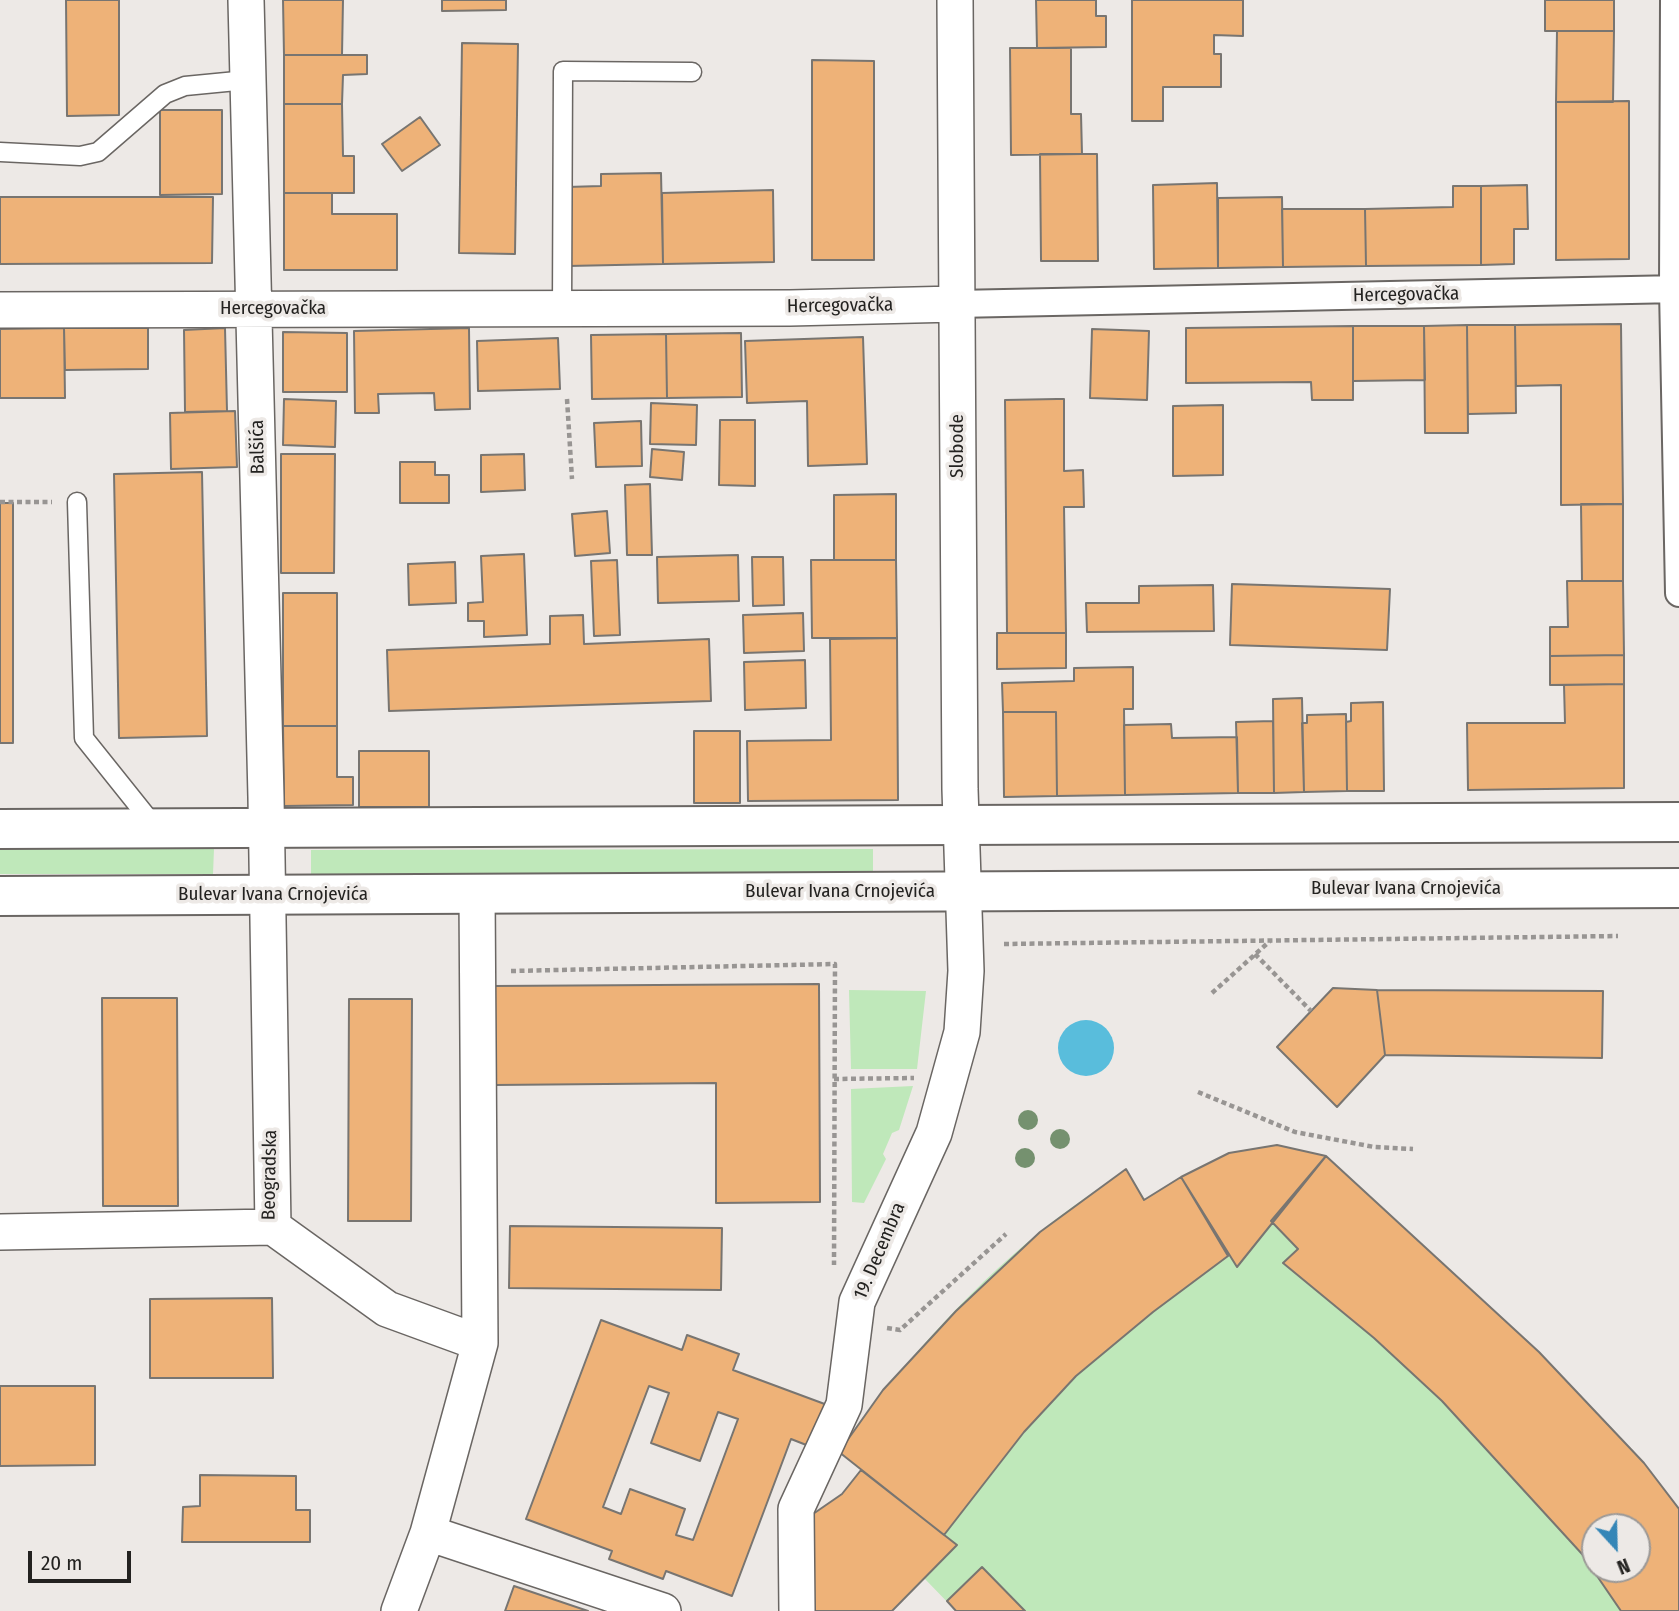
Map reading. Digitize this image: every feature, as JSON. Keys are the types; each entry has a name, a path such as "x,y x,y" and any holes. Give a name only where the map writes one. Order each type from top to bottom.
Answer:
{"main road":[{"path":"0,829 1679,822"},
{"name":"Bulevar Ivana Crnojevića","path":"0,896 1679,888"}],"street":[{"name":"Balšića","path":"246,0 267,894"},
{"name":"Slobode","path":"955,0 963,891"},
{"path":"1674,0 1679,593"},
{"name":"Hercegovačka","path":"0,310 956,304 1676,289"},
{"name":"19. Decembra","path":"797,1611 796,1509 844,1405 856,1312 934,1133 962,1032 966,971 963,891"},
{"path":"399,1611 428,1533 480,1343 477,893"},
{"name":"Beogradska","path":"0,1232 273,1227 267,894"},
{"path":"273,1227 387,1309 480,1343"},
{"path":"428,1533 663,1611"}],"lane":[{"path":"562,308 563,71 692,72"},
{"path":"0,152 80,156 98,152 165,94 185,86 247,80"},
{"path":"77,502 84,738 156,828"}],"path":[{"path":"567,399 572,479"},
{"path":"0,502 77,502"},
{"path":"1004,944 1618,936"},
{"path":"1212,993 1270,940"},
{"path":"1255,954 1311,1010"},
{"path":"502,971 835,964 834,1266"},
{"path":"834,1079 922,1078"},
{"path":"1198,1092 1294,1132 1374,1147 1413,1149"},
{"path":"856,1312 900,1330 1006,1234"}],"green space":[{"path":"0,849 214,849 213,874 0,874"},
{"path":"873,849 873,875 311,875 311,850"},
{"path":"849,990 926,991 917,1069 851,1069"},
{"path":"913,1086 899,1130 892,1133 883,1154 886,1159 864,1203 852,1202 851,1089"},
{"path":"1277,1145 1326,1156 1539,1352 1644,1463 1679,1509 1679,1611 956,1611 924,1578 813,1514 842,1494 861,1470 839,1452 861,1422 932,1335 984,1281 1061,1215 1126,1169 1145,1200 1229,1153"}],"water":[{"path":"1086,1020 1097,1022 1106,1028 1112,1037 1112,1059 1106,1068 1097,1074 1086,1076 1075,1074 1066,1068 1060,1059 1058,1048 1060,1037 1066,1028 1075,1022"}],"building":[{"path":"66,0 119,0 119,115 67,116"},
{"path":"283,0 343,0 342,55 284,55"},
{"path":"442,0 506,0 506,10 442,11"},
{"path":"1036,0 1096,0 1096,16 1106,16 1106,47 1037,48"},
{"path":"1132,0 1243,0 1243,36 1214,35 1214,54 1221,54 1221,87 1163,87 1163,121 1132,121"},
{"path":"1545,0 1614,0 1614,31 1545,31"},
{"path":"1557,31 1614,31 1613,102 1556,102"},
{"path":"462,43 518,44 515,254 459,253"},
{"path":"1010,48 1071,48 1071,114 1081,114 1082,154 1011,155"},
{"path":"284,55 367,55 367,74 343,75 342,104 284,104"},
{"path":"812,60 874,61 874,260 812,260"},
{"path":"1629,101 1629,259 1556,260 1556,102"},
{"path":"284,104 342,104 343,156 354,156 354,193 284,193"},
{"path":"160,110 222,110 222,194 160,195"},
{"path":"420,117 440,145 402,171 382,144"},
{"path":"1040,154 1097,154 1098,261 1041,261"},
{"path":"661,173 663,264 568,266 567,187 601,186 601,174"},
{"path":"1217,183 1218,268 1154,269 1153,185"},
{"path":"1527,185 1528,229 1514,229 1514,264 1481,265 1481,186"},
{"path":"1453,186 1481,186 1481,265 1366,266 1365,209 1453,207"},
{"path":"773,190 774,262 663,264 662,193"},
{"path":"284,193 332,193 332,214 397,214 397,270 284,270"},
{"path":"0,197 213,197 212,263 0,264"},
{"path":"1282,197 1283,267 1218,268 1218,198"},
{"path":"1282,209 1365,209 1366,266 1283,267"},
{"path":"1621,324 1623,504 1561,505 1561,385 1516,386 1515,325"},
{"path":"1467,325 1515,325 1516,413 1468,414"},
{"path":"1467,325 1468,433 1425,433 1424,326"},
{"path":"1353,326 1424,326 1425,380 1353,381"},
{"path":"1353,326 1353,400 1312,400 1311,382 1186,383 1186,328"},
{"path":"64,328 148,328 148,369 65,370"},
{"path":"64,328 65,398 0,398 0,329"},
{"path":"225,328 227,411 185,412 184,330"},
{"path":"469,328 470,409 435,410 434,393 378,394 379,413 355,413 354,331"},
{"path":"1092,329 1149,331 1147,400 1090,398"},
{"path":"283,332 347,333 347,392 283,392"},
{"path":"741,333 742,397 667,398 666,334"},
{"path":"666,334 667,398 592,399 591,335"},
{"path":"863,337 867,464 808,466 807,401 747,403 745,341"},
{"path":"558,338 560,389 478,391 477,341"},
{"path":"284,399 336,401 335,447 283,445"},
{"path":"1064,399 1064,471 1083,470 1084,507 1064,507 1066,633 1007,633 1005,400"},
{"path":"651,403 697,405 696,445 650,444"},
{"path":"1223,405 1223,475 1173,476 1173,406"},
{"path":"235,411 237,467 171,469 170,413"},
{"path":"720,420 755,420 755,486 719,485"},
{"path":"641,421 642,466 596,467 594,423"},
{"path":"652,449 684,452 682,480 650,477"},
{"path":"281,454 335,454 334,573 281,573"},
{"path":"524,454 525,490 481,492 481,455"},
{"path":"400,462 435,462 435,475 449,475 449,503 400,503"},
{"path":"202,472 207,736 119,738 114,474"},
{"path":"650,484 652,555 627,555 625,485"},
{"path":"896,494 896,560 834,560 834,495"},
{"path":"0,503 13,503 13,743 0,743"},
{"path":"1581,504 1623,504 1623,581 1582,581"},
{"path":"607,511 610,553 575,556 572,514"},
{"path":"524,554 527,635 484,637 484,621 468,621 468,603 483,602 481,556"},
{"path":"738,555 739,601 658,603 657,557"},
{"path":"752,557 783,557 784,605 753,606"},
{"path":"617,560 620,635 594,636 591,561"},
{"path":"811,560 896,560 897,638 812,638"},
{"path":"455,562 456,603 409,605 408,564"},
{"path":"1567,581 1623,581 1624,655 1550,656 1550,627 1568,627"},
{"path":"1232,584 1390,589 1387,650 1230,645"},
{"path":"1213,585 1214,631 1087,632 1086,603 1139,603 1139,586"},
{"path":"283,593 337,593 337,726 283,726"},
{"path":"803,613 804,651 744,653 743,615"},
{"path":"583,615 584,644 709,639 711,701 389,711 387,650 550,644 550,616"},
{"path":"997,633 1066,633 1066,668 997,669"},
{"path":"897,638 898,800 748,801 747,741 831,740 830,639"},
{"path":"1624,655 1624,684 1550,685 1550,656"},
{"path":"805,660 806,708 745,710 744,662"},
{"path":"1133,667 1133,709 1124,709 1125,795 1057,796 1056,712 1003,712 1002,683 1074,681 1074,668"},
{"path":"1624,684 1624,788 1468,790 1467,723 1565,723 1564,685"},
{"path":"1302,698 1304,792 1274,793 1273,699"},
{"path":"1383,702 1384,791 1347,791 1346,722 1351,721 1351,703"},
{"path":"1003,712 1056,712 1057,796 1004,797"},
{"path":"1346,714 1347,791 1304,792 1302,723 1307,723 1307,715"},
{"path":"1273,721 1274,793 1238,793 1236,722"},
{"path":"1171,724 1172,738 1237,737 1238,793 1125,795 1124,725"},
{"path":"283,726 337,726 337,777 353,777 353,805 284,806"},
{"path":"694,731 740,731 740,803 694,803"},
{"path":"359,751 429,751 429,807 359,807"},
{"path":"819,984 820,1202 716,1203 716,1083 494,1085 493,986"},
{"path":"1333,988 1377,990 1385,1055 1337,1107 1277,1047"},
{"path":"1377,990 1603,991 1602,1058 1385,1055"},
{"path":"102,998 177,998 178,1206 103,1206"},
{"path":"349,999 412,999 411,1221 348,1221"},
{"path":"1277,1145 1326,1156 1237,1267 1181,1177 1229,1153"},
{"path":"1326,1156 1539,1352 1644,1463 1679,1509 1679,1611 1621,1611 1602,1583 1651,1583 1651,1513 1581,1513 1581,1553 1442,1401 1374,1338 1283,1263 1298,1249 1271,1221"},
{"path":"1126,1169 1144,1200 1181,1177 1228,1256 1153,1312 1076,1376 1024,1432 944,1535 839,1452 883,1390 956,1311 1040,1232"},
{"path":"510,1226 722,1228 721,1290 509,1288"},
{"path":"272,1298 273,1378 150,1378 150,1299"},
{"path":"601,1320 682,1350 687,1335 739,1354 733,1370 830,1406 814,1448 791,1439 732,1596 666,1571 663,1579 609,1559 612,1551 526,1519","holes":["649,1386 669,1393 651,1443 700,1461 718,1412 738,1419 693,1540 676,1535 685,1509 630,1489 621,1514 603,1507"]},
{"path":"0,1386 95,1386 95,1465 0,1466"},
{"path":"861,1470 957,1545 892,1611 812,1611 813,1514 842,1494"},
{"path":"200,1475 296,1476 296,1510 310,1510 310,1542 182,1542 183,1507 200,1506"},
{"path":"982,1567 1025,1611 956,1611 947,1601"},
{"path":"514,1586 588,1611 505,1611"}]}
